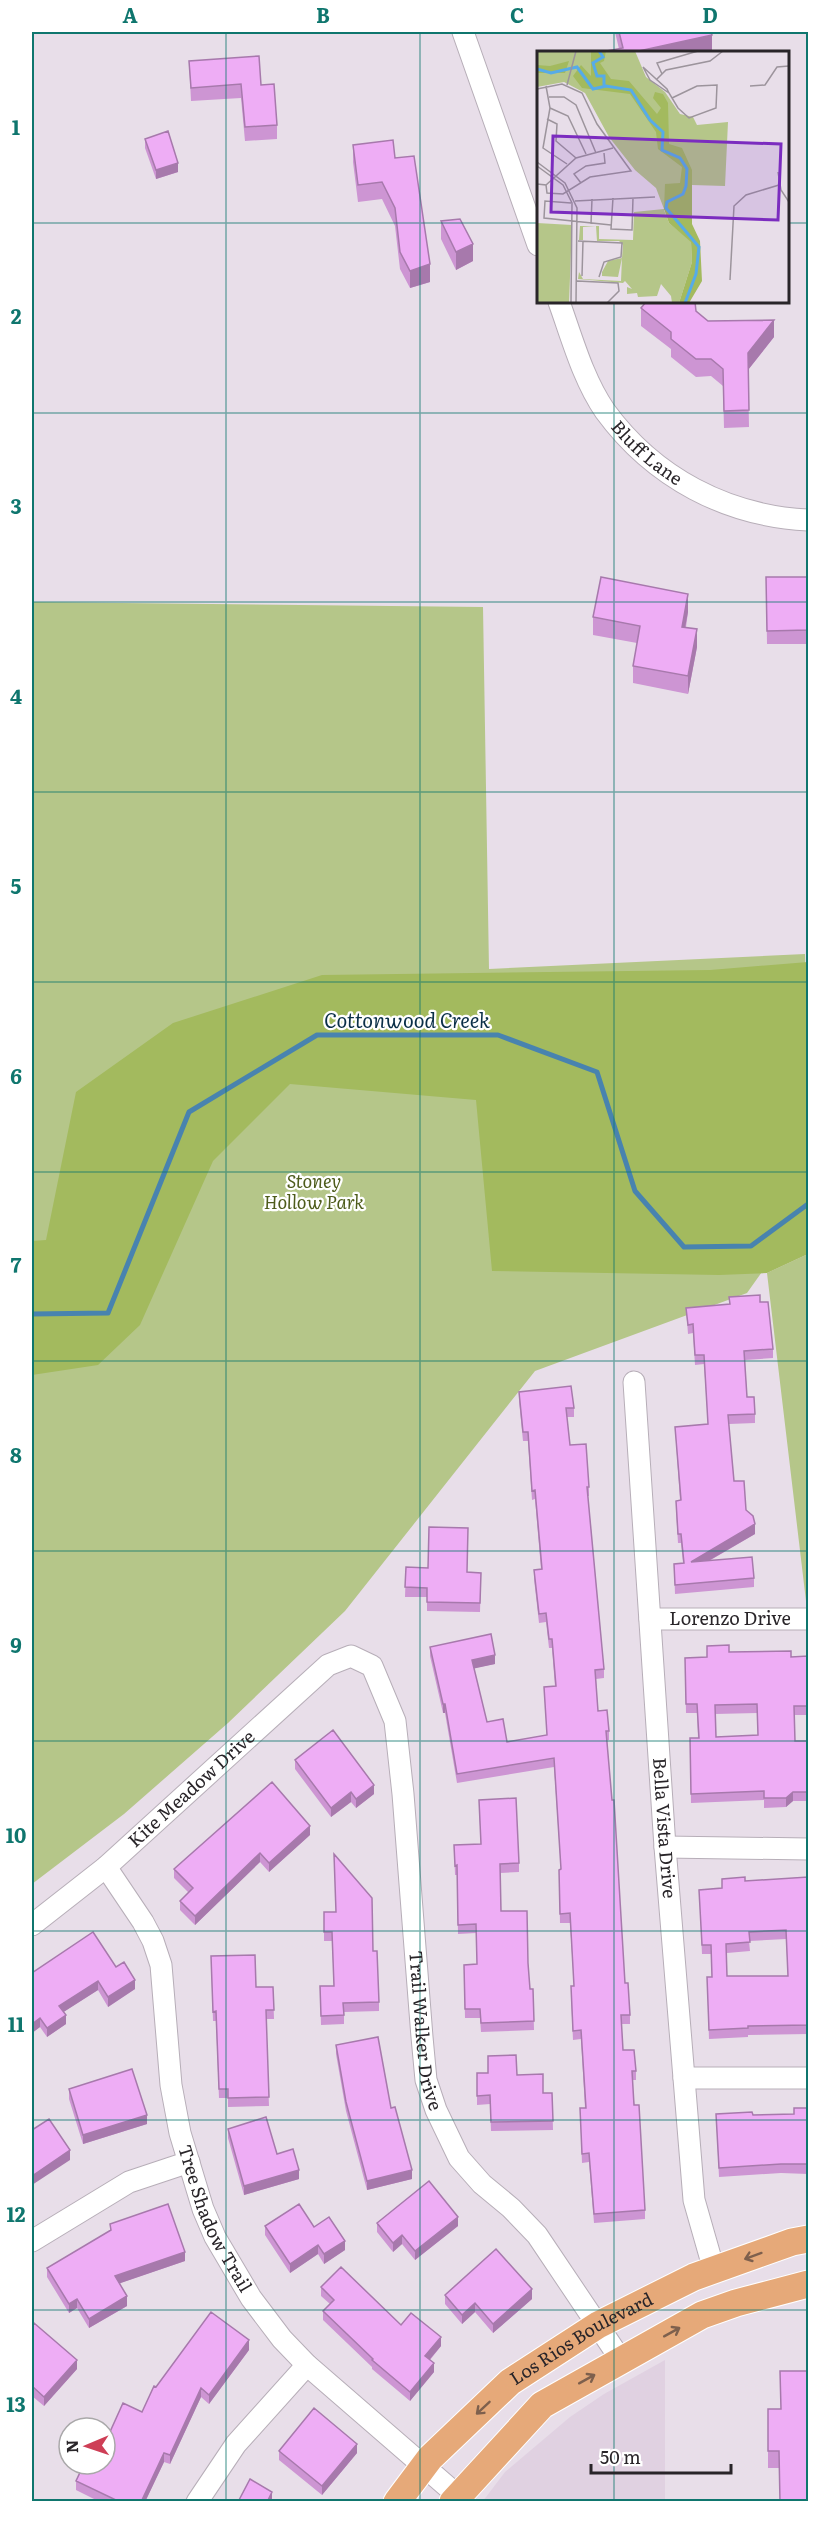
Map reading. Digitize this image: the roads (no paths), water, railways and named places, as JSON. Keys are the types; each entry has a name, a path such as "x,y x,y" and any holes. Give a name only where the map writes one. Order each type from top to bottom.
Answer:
{"main road":[{"name":"Los Rios Boulevard","path":"397,2502 422,2467 510,2382 598,2325 694,2277 792,2242 808,2239"},
{"name":"Los Rios Boulevard","path":"455,2498 542,2405 702,2315 736,2303 808,2284"}],"street":[{"path":"463,32 537,242"},
{"name":"Bluff Lane","path":"559,303 582,367 605,410 635,447 671,475 708,497 743,511 783,519 808,520"},
{"name":"Bella Vista Drive","path":"634,1382 665,1847 694,2200 714,2270"},
{"name":"Lorenzo Drive","path":"650,1619 808,1619"},
{"name":"Kite Meadow Drive","path":"32,1925 106,1868 328,1665 351,1656"},
{"name":"Trail Walker Drive","path":"351,1656 372,1666 395,1721 404,1794 426,2080 436,2110 459,2158 482,2184 511,2208 537,2235 621,2360"},
{"path":"665,1847 808,1849"},
{"name":"Tree Shadow Trail","path":"106,1868 143,1922 153,1941 161,1965 171,2085 180,2133 203,2209 231,2264 276,2331 307,2365 455,2498"},
{"path":"684,2078 808,2078"},
{"path":"32,2241 129,2182 189,2162"},
{"path":"197,2502 236,2444 307,2365"}],"waterway":[{"name":"Cottonwood Creek","path":"32,1314 108,1313 189,1112 317,1035 498,1035 597,1072 635,1191 684,1247 751,1246 808,1204"}],"park label":[{"name":"Stoney Hollow Park","path":"314,1192"}]}
